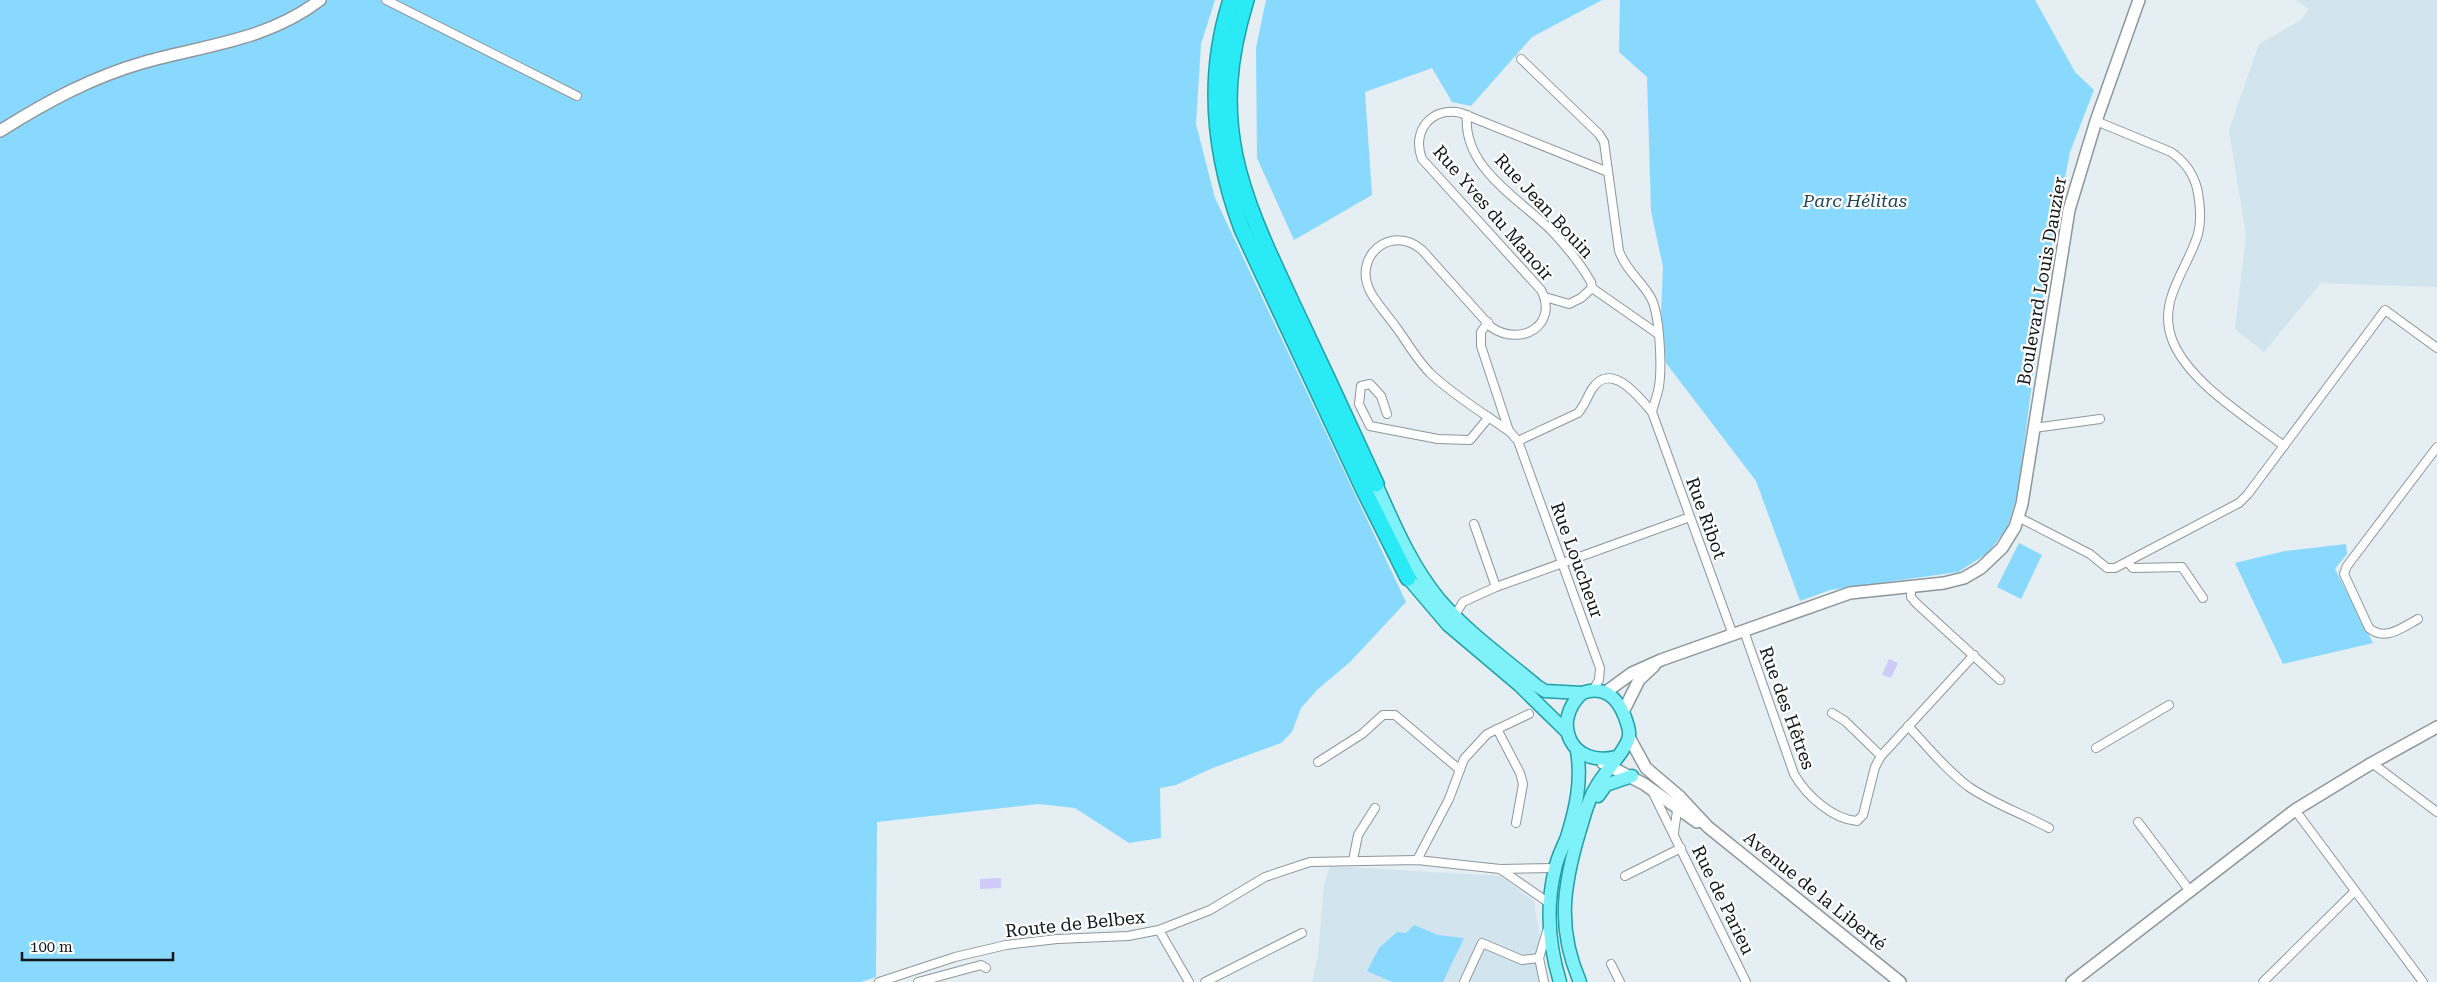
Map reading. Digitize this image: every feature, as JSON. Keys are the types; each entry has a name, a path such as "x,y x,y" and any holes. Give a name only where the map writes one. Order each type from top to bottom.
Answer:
{"highway":[{"path":"1231,0 1218,56 1215,87 1219,145 1232,202 1242,228 1364,490 1408,578"},
{"path":"1246,0 1236,39 1229,87 1232,140 1236,167 1255,223 1376,484"}],"main road":[{"path":"1376,484 1412,560 1439,599 1454,615 1537,686 1546,691 1594,692 1618,701 1623,712 1629,728 1629,737 1608,761 1591,794 1564,888 1564,926 1573,965 1580,982"},
{"path":"1408,578 1448,625 1520,685 1568,732 1577,751 1580,783 1567,836 1555,868 1549,903 1550,924 1560,982"},
{"path":"1568,732 1568,714 1576,699 1594,692"},
{"path":"1577,751 1608,761"},
{"path":"1584,817 1606,784 1632,776"}],"street":[{"path":"0,130 62,94 101,76 146,62 231,43 269,30 320,0"},
{"path":"386,0 577,96"},
{"name":"Boulevard Louis Dauzier","path":"1594,692 1661,660 1850,593 1944,583 1964,578 1981,568 2002,548 2018,517 2068,210 2096,121 2139,0"},
{"path":"1521,59 1599,134 1606,150 1619,251 1624,264 1652,299 1658,334 1661,372 1652,412"},
{"name":"Rue Yves du Manoir","path":"1518,441 1510,432 1440,381 1421,362 1371,293 1366,275 1370,257 1382,244 1391,241 1401,240 1416,245 1500,333 1508,336 1526,334 1533,330 1543,317 1546,304 1541,290 1422,159 1419,151 1419,137 1425,123 1432,117 1452,111 1608,172"},
{"name":"Rue Jean Bouin","path":"1468,116 1467,134 1483,164 1506,191 1551,230 1569,249 1591,282 1592,288"},
{"path":"2096,121 2171,152 2190,171 2199,201 2200,220 2197,235 2171,294 2168,320 2174,342 2192,370 2212,390 2284,446"},
{"path":"1544,297 1568,304 1581,298 1592,288 1658,334"},
{"path":"2018,517 2090,554 2106,568 2115,568 2239,503 2385,310 2437,348"},
{"path":"1488,322 1481,332 1481,346 1510,432"},
{"path":"1518,441 1578,413 1585,404 1592,388 1604,380 1619,380 1626,384 1652,412"},
{"path":"1387,414 1381,396 1370,384 1362,386 1359,404 1370,426 1378,428 1438,439 1470,440 1489,417"},
{"name":"Rue Ribot","path":"1652,412 1732,635"},
{"path":"2034,428 2100,419"},
{"name":"Rue Loucheur","path":"1518,441 1600,668 1599,680 1594,692"},
{"path":"2418,619 2390,633 2378,634 2373,632 2369,628 2344,574 2347,566 2437,447"},
{"path":"1454,615 1463,602 1496,587 1690,517"},
{"path":"1474,524 1496,587"},
{"path":"2127,562 2132,568 2182,567 2203,598"},
{"path":"1910,587 1912,597 1916,603 2000,680"},
{"name":"Rue des Hêtres","path":"1744,631 1786,756 1802,787 1816,800 1846,820 1857,821 1863,815 1874,767 1881,756"},
{"path":"1832,713 1845,721 1881,756 1974,655"},
{"name":"Boulevard Louis Dauzier","path":"1623,712 1639,680 1661,660"},
{"path":"2096,748 2169,705"},
{"path":"1318,762 1362,734 1383,715 1389,713 1395,715 1460,770"},
{"path":"1417,860 1449,799 1464,759 1475,745 1497,729 1529,714"},
{"path":"1908,726 1958,778 1970,787 1994,802 2049,828"},
{"path":"2072,982 2295,810 2372,763 2437,727"},
{"path":"1497,729 1520,772 1523,784 1516,823"},
{"name":"Avenue de la Liberté","path":"1629,737 1636,754 1646,768 1700,825 1708,827 1900,982"},
{"name":"Avenue de la Liberté","path":"1608,761 1650,788 1678,802"},
{"path":"2372,763 2437,812"},
{"name":"Rue de Parieu","path":"1650,788 1674,832 1746,982"},
{"path":"1674,832 1678,802"},
{"path":"1354,860 1358,836 1375,808"},
{"path":"2295,810 2423,982"},
{"path":"2138,822 2190,891"},
{"path":"1625,876 1681,848"},
{"name":"Route de Belbex","path":"879,982 955,958 1006,946 1057,939 1128,936 1159,930 1210,910 1265,877 1287,868 1310,862 1417,860 1500,869 1555,868"},
{"name":"Route de Belbex","path":"1500,869 1549,903"},
{"path":"2263,982 2355,891"},
{"path":"1544,982 1538,958 1550,924"},
{"path":"1159,930 1189,982"},
{"path":"1205,982 1302,933"},
{"path":"1464,982 1482,943 1522,960 1538,958"},
{"path":"955,958 959,970"},
{"path":"1611,964 1620,982"},
{"path":"918,982 981,965 986,968"}],"shaded area":[{"path":"2296,0 2437,0 2437,287 2321,283 2264,352 2235,329 2246,235 2229,130 2259,44 2301,20 2309,9"},
{"path":"1889,659 1898,663 1891,678 1882,675"},
{"path":"1330,866 1500,876 1534,901 1547,982 1312,982 1318,955 1324,885"},
{"path":"1001,878 1001,888 980,889 980,879"}],"green space":[{"path":"0,0 1215,0 1201,44 1196,124 1215,198 1406,602 1350,662 1317,690 1301,708 1292,732 1281,743 1210,769 1176,785 1160,788 1161,838 1129,843 1075,808 1038,804 877,822 876,977 861,982 0,982"},
{"path":"1266,0 1602,0 1532,37 1471,106 1452,102 1432,68 1365,92 1372,195 1294,240 1257,158 1256,48"},
{"name":"Parc Hélitas","path":"1620,0 2035,0 2075,72 2094,90 2070,152 2045,282 2018,492 2007,528 1988,553 1958,572 1830,590 1800,601 1756,481 1666,363 1661,312 1663,267 1651,211 1647,77 1619,52"},
{"path":"2019,543 2042,555 2021,599 1997,587"},
{"path":"2346,544 2347,554 2335,569 2373,643 2283,664 2235,563 2285,551"},
{"path":"1414,925 1438,935 1464,938 1443,982 1392,982 1367,971 1379,948 1397,932 1406,933"}]}
